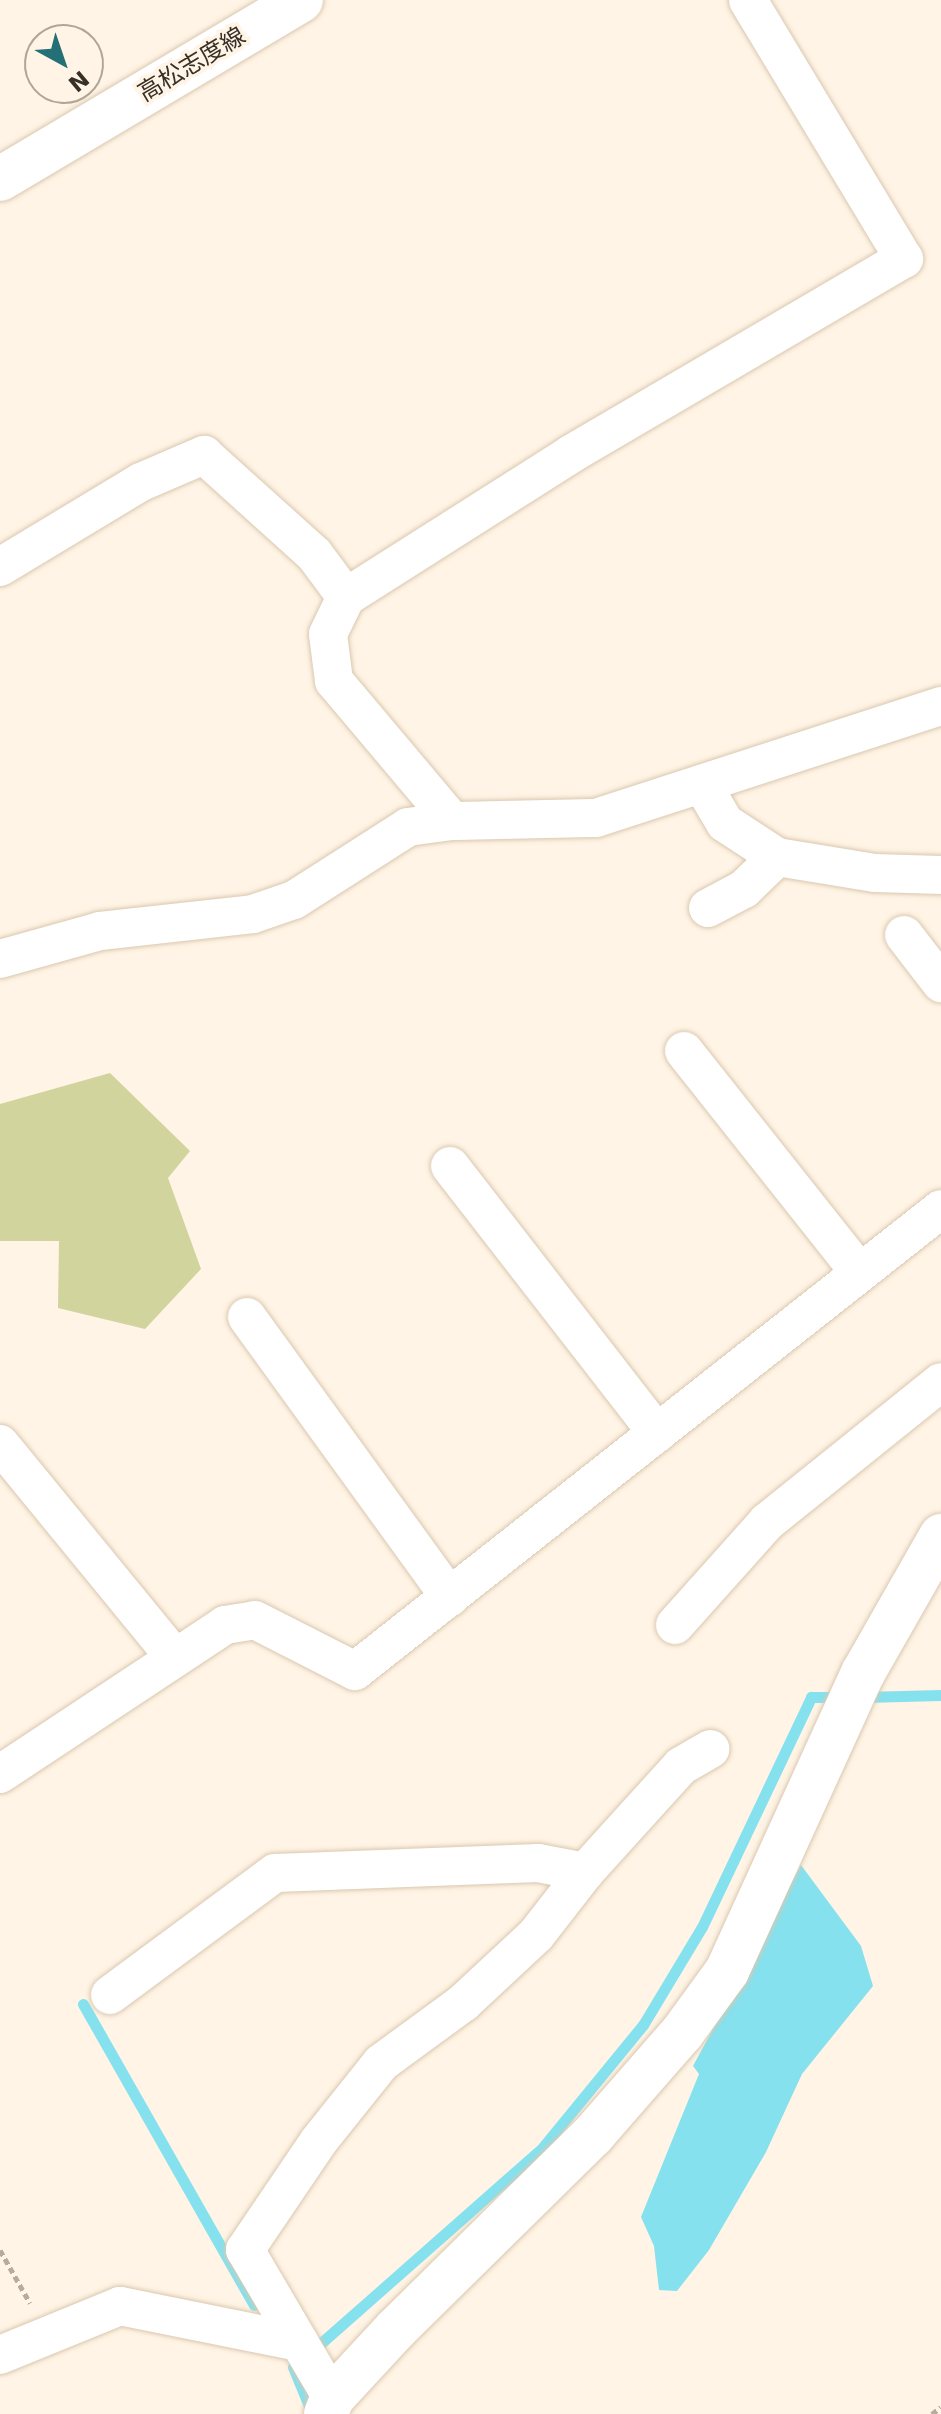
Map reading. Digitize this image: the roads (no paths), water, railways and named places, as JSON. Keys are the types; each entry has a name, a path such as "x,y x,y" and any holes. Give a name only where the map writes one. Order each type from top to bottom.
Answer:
{"street":[{"name":"高松志度線","path":"0,179 301,0"},
{"path":"452,821 334,681 328,634 346,597 571,454 904,259 748,0"},
{"path":"0,567 141,482 204,455 314,554 346,597"},
{"path":"0,959 100,931 253,914 294,900 408,827 452,821 596,818 941,706"},
{"path":"702,784 725,823 777,857 875,873 941,875"},
{"path":"708,908 744,889 777,857"},
{"path":"904,935 941,983"},
{"path":"684,1051 860,1273"},
{"path":"450,1166 657,1433"},
{"path":"0,1774 225,1625 255,1620 355,1671 941,1209"},
{"path":"247,1317 450,1597"},
{"path":"675,1625 767,1522 941,1382"},
{"path":"0,1444 175,1658"},
{"path":"710,1749 681,1766 585,1872 536,1935 463,2003 381,2063 318,2142 245,2250 299,2342 329,2406 592,2136 682,2033 727,1971 863,1673 941,1536"},
{"path":"110,1995 275,1873 538,1863 585,1872"},
{"path":"0,2355 120,2306 299,2342"}],"water":[{"path":"801,1865 861,1946 873,1986 802,2074 766,2152 709,2250 677,2291 659,2290 654,2246 641,2217 699,2074 693,2066"}],"waterway":[{"path":"864,1697 941,1695"},
{"path":"312,2351 543,2147 643,2025 702,1927 811,1697 843,1697"},
{"path":"83,2004 254,2305"},
{"path":"293,2367 312,2413"}]}
